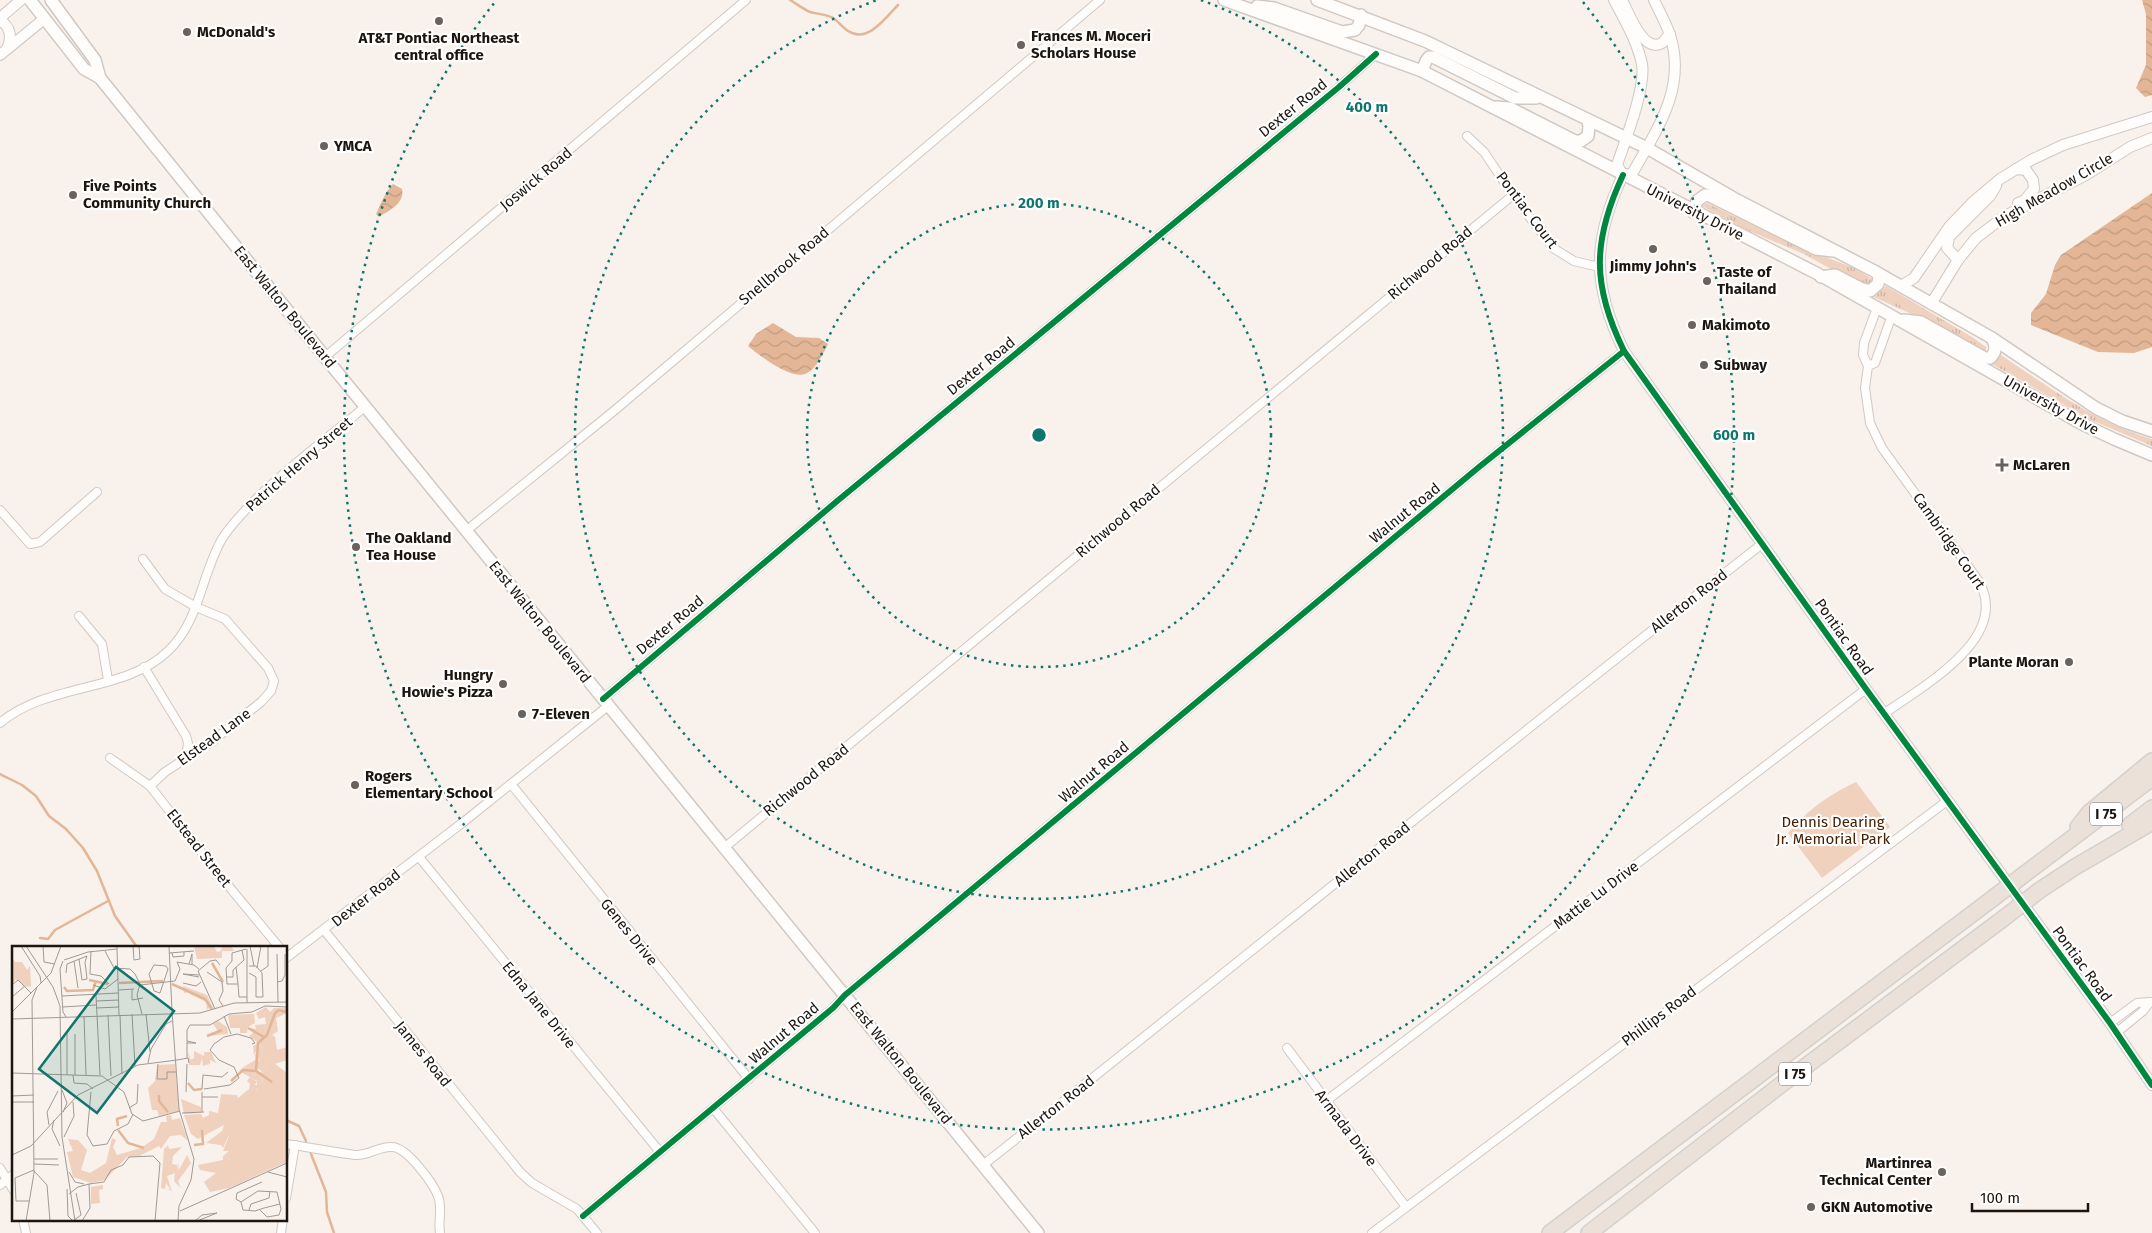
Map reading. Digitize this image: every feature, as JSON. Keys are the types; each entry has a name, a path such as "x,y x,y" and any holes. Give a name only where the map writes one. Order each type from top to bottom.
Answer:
{"highway":[{"path":"2059,849 2089,813 2152,761"},
{"name":"I 75","path":"1550,1233 2152,778"},
{"name":"I 75","path":"1589,1233 1778,1087 2152,808"},
{"path":"2075,867 2152,822"}],"main road":[{"name":"East Walton Boulevard","path":"30,0 84,69 100,78 605,703 1038,1233"},
{"name":"University Drive","path":"1224,0 1422,71 1693,212 1821,276 2082,424 2114,440 2152,454"},
{"name":"University Drive","path":"1317,0 1425,41 1646,148 1737,200 1840,252 1992,338 2096,408 2122,421 2152,431"},
{"name":"East Walton Boulevard","path":"57,2 96,60 100,78"},
{"path":"44,19 57,2"},
{"path":"1235,4 1274,8 1342,32 1355,30 1361,16"},
{"path":"1422,71 1429,57 1433,57 1515,98 1541,98"},
{"path":"1489,106 1510,108 1575,141 1581,141 1588,136 1588,120"},
{"path":"1693,212 1696,201 1705,195 1710,196 1816,248 1840,252"},
{"path":"1821,276 1835,275 1870,291 1878,284 1879,276 1876,272"},
{"path":"1896,318 1921,322 1985,358 1990,358 1994,353 1995,344 1992,338"}],"street":[{"path":"3,53 10,36 6,24 0,19 21,0"},
{"name":"Joswick Road","path":"325,357 746,0"},
{"name":"Snellbrook Road","path":"467,530 614,410 1100,0"},
{"path":"1614,0 1636,42 1642,66 1642,85 1617,165 1623,175 1632,174 1668,106 1675,83 1675,58 1670,34 1654,0"},
{"path":"1622,0 1639,34 1648,43 1662,43 1670,34"},
{"path":"3,53 44,19"},
{"name":"Dexter Road","path":"288,956 419,857 511,784 807,526 1339,87 1376,54"},
{"name":"High Meadow Circle","path":"1900,286 1914,278 1955,221 1974,201 2000,179 2063,145 2152,117"},
{"name":"Pontiac Court","path":"1466,136 1484,152 1513,195 1553,248 1574,262 1599,267"},
{"name":"High Meadow Circle","path":"1931,304 1958,260 1976,238 2005,216 2086,175 2130,146 2152,138"},
{"path":"1976,238 1984,224 2024,200 2034,189 2033,180 2026,170 2016,169"},
{"name":"Pontiac Road","path":"1623,175 1609,205 1599,267 1606,309 1624,351 1866,689 2110,1023 2152,1085"},
{"path":"1958,260 1947,248 1950,237 1990,196 2000,179"},
{"name":"Richwood Road","path":"724,848 1513,195"},
{"name":"Cambridge Court","path":"1878,308 1864,343 1863,355 1868,366 1865,388 1870,423 1880,444 1978,580 1986,596 1987,608 1981,629 1968,650 1885,714"},
{"name":"Cambridge Court","path":"1868,366 1875,363 1896,318"},
{"name":"Walnut Road","path":"582,1216 749,1079 833,1008 845,995 1479,467 1624,351"},
{"name":"Patrick Henry Street","path":"0,723 48,697 123,677 158,660 170,650 185,631 222,540 237,519 274,482 366,406"},
{"path":"0,510 30,544 40,542 97,492"},
{"name":"Allerton Road","path":"983,1165 1302,912 1571,693 1762,544"},
{"path":"143,559 165,589 196,607"},
{"name":"Elstead Lane","path":"150,786 186,757 214,740 261,702 271,691 274,681 268,668 225,619 196,607"},
{"path":"79,616 102,644 108,680"},
{"path":"144,667 186,736 188,744 186,757"},
{"name":"Mattie Lu Drive","path":"1326,1100 1866,689"},
{"name":"Elstead Street","path":"110,758 150,786 278,946"},
{"name":"Genes Drive","path":"511,784 749,1079"},
{"name":"Phillips Road","path":"1372,1233 1947,801"},
{"name":"Edna Jane Drive","path":"419,857 660,1152"},
{"name":"James Road","path":"324,930 501,1150 532,1183 577,1210 582,1216"},
{"path":"2110,1023 2137,1004 2150,1002 2143,1011 2116,1033"},
{"name":"Armada Drive","path":"1287,1048 1406,1207"},
{"path":"713,1108 816,1233"},
{"path":"288,1171 290,1144 355,1155 368,1154 388,1147 400,1148 415,1163 436,1192 442,1210 440,1233"},
{"path":"0,1168 11,1177 0,1185"},
{"path":"582,1216 597,1233"},
{"path":"23,1220 26,1233"},
{"path":"281,1233 283,1220"}],"green space":[{"path":"1707,203 1792,244 1854,268 1872,279 1872,284 1863,287 1804,254 1747,230 1702,206"},
{"path":"1886,286 1972,337 1986,347 1986,351 1874,297"},
{"path":"2001,355 2092,414 2131,432 2152,439 2152,446 2089,419 1992,364"},
{"name":"Dennis Dearing Jr. Memorial Park","path":"1856,782 1890,827 1822,878 1788,833 1819,804 1836,792"}],"water":[{"path":"2142,0 2152,0 2152,95 2145,97 2136,88 2146,65 2146,14"},
{"path":"393,184 402,189 401,198 396,206 379,217 376,214 385,194"},
{"path":"2152,193 2152,347 2134,353 2098,352 2031,325 2031,313 2046,294 2055,265 2061,255"},
{"path":"773,323 796,337 819,338 828,344 811,371 801,375 785,371 748,346 756,334"}],"waterway":[{"path":"790,0 810,12 833,18 848,31 855,34 869,32 882,22 898,5"},
{"path":"0,774 22,785 36,796 49,816 66,829 83,848 97,871 115,916 136,946"},
{"path":"40,938 48,939 55,930 108,901"},
{"path":"288,1121 299,1126 306,1141"},
{"path":"311,1154 326,1192 327,1212 334,1233"}],"cycle path":[{"path":"603,699 836,502 1339,87 1376,54"},
{"path":"1623,175 1606,221 1601,243 1600,263 1601,284 1606,305 1624,351 1866,689 2110,1023 2152,1085"},
{"path":"583,1216 833,1008 845,995 1479,467 1624,351"}],"place":[{"name":"AT&T Pontiac Northeast central office","path":"439,21"},
{"name":"McDonald's","path":"187,32"},
{"name":"Frances M. Moceri Scholars House","path":"1021,45"},
{"name":"YMCA","path":"324,146"},
{"name":"Five Points Community Church","path":"73,195"},
{"name":"Jimmy John's","path":"1653,249"},
{"name":"Taste of Thailand","path":"1707,281"},
{"name":"Makimoto","path":"1692,325"},
{"name":"Subway","path":"1704,365"},
{"name":"McLaren","path":"2002,465"},
{"name":"The Oakland Tea House","path":"356,547"},
{"name":"Plante Moran","path":"2069,662"},
{"name":"Hungry Howie's Pizza","path":"503,684"},
{"name":"7-Eleven","path":"522,714"},
{"name":"Rogers Elementary School","path":"355,785"},
{"name":"Martinrea Technical Center","path":"1942,1172"},
{"name":"GKN Automotive","path":"1811,1207"}]}
